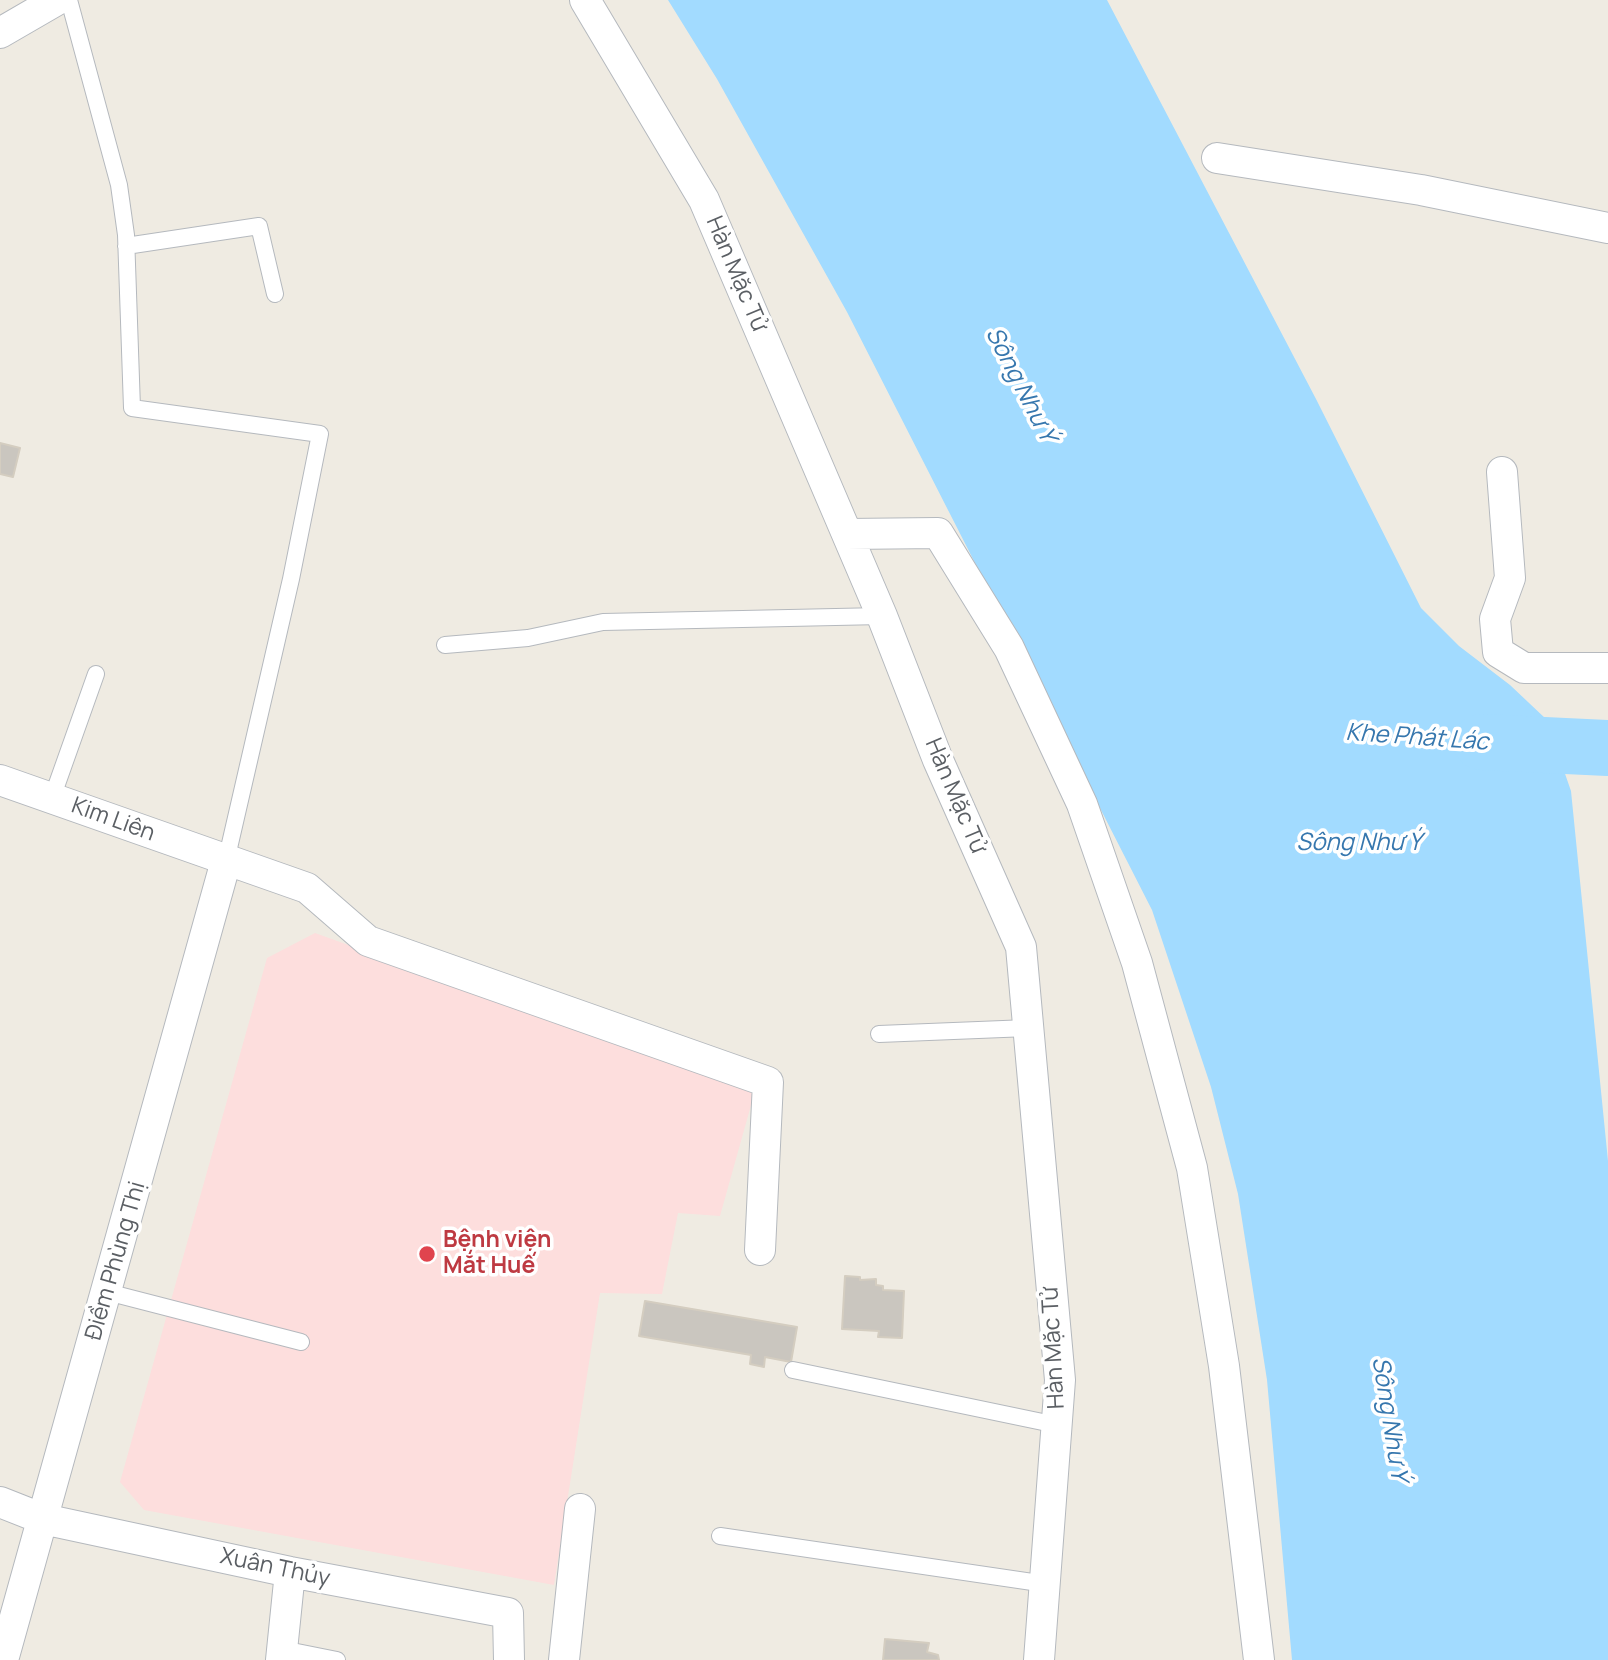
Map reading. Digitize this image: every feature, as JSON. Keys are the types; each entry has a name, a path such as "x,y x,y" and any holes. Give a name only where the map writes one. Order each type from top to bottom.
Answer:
{"street":[{"path":"0,33 57,0"},
{"name":"Hàn Mặc Tử","path":"585,0 704,200 882,616 938,760 1021,947 1060,1380 1040,1660"},
{"path":"1217,158 1422,190 1608,228"},
{"path":"1502,472 1510,578 1495,620 1498,652 1524,668 1608,668"},
{"path":"847,534 938,533 1009,648 1082,804 1138,963 1192,1168 1224,1366 1259,1660"},
{"name":"Kim Liên","path":"0,780 307,888 368,941 768,1082 760,1250"},
{"name":"Điềm Phùng Thị","path":"3,1660 226,861"},
{"name":"Xuân Thủy","path":"0,1502 43,1519 290,1572 508,1613 509,1660"},
{"path":"564,1660 580,1509"},
{"path":"282,1654 290,1572"}],"lane":[{"path":"69,0 119,185 126,246 132,408 320,434 291,579 226,861"},
{"path":"126,246 260,226 275,294"},
{"path":"444,645 528,638 603,622 882,616"},
{"path":"52,798 96,674"},
{"path":"879,1034 1028,1028"},
{"path":"107,1292 300,1342"},
{"path":"793,1370 1057,1425"},
{"path":"720,1536 1046,1584"},
{"path":"282,1654 337,1660"}],"shaded area":[{"name":"Bệnh viện Mắt Huế","path":"315,933 755,1091 720,1216 678,1213 662,1294 600,1293 554,1585 144,1510 120,1482 267,958"}],"water":[{"name":"Sông Như Ý","path":"668,0 1107,0 1316,399 1421,608 1459,646 1510,685 1546,719 1571,791 1608,1161 1608,1660 1292,1660 1267,1380 1238,1194 1211,1087 1152,910 847,312 717,79"}],"building":[{"path":"0,443 20,448 13,477 0,474"},
{"path":"845,1276 860,1277 860,1280 876,1279 876,1285 883,1286 883,1290 904,1291 902,1338 878,1337 879,1331 842,1329"},
{"path":"645,1301 797,1327 791,1362 765,1357 764,1367 750,1364 751,1355 639,1336"},
{"path":"885,1639 929,1643 927,1652 938,1655 939,1660 883,1660"}],"waterway":[{"name":"Khe Phát Lác","path":"1481,742 1608,748"}],"place":[{"name":"Bệnh viện Mắt Huế","path":"427,1254"}]}
